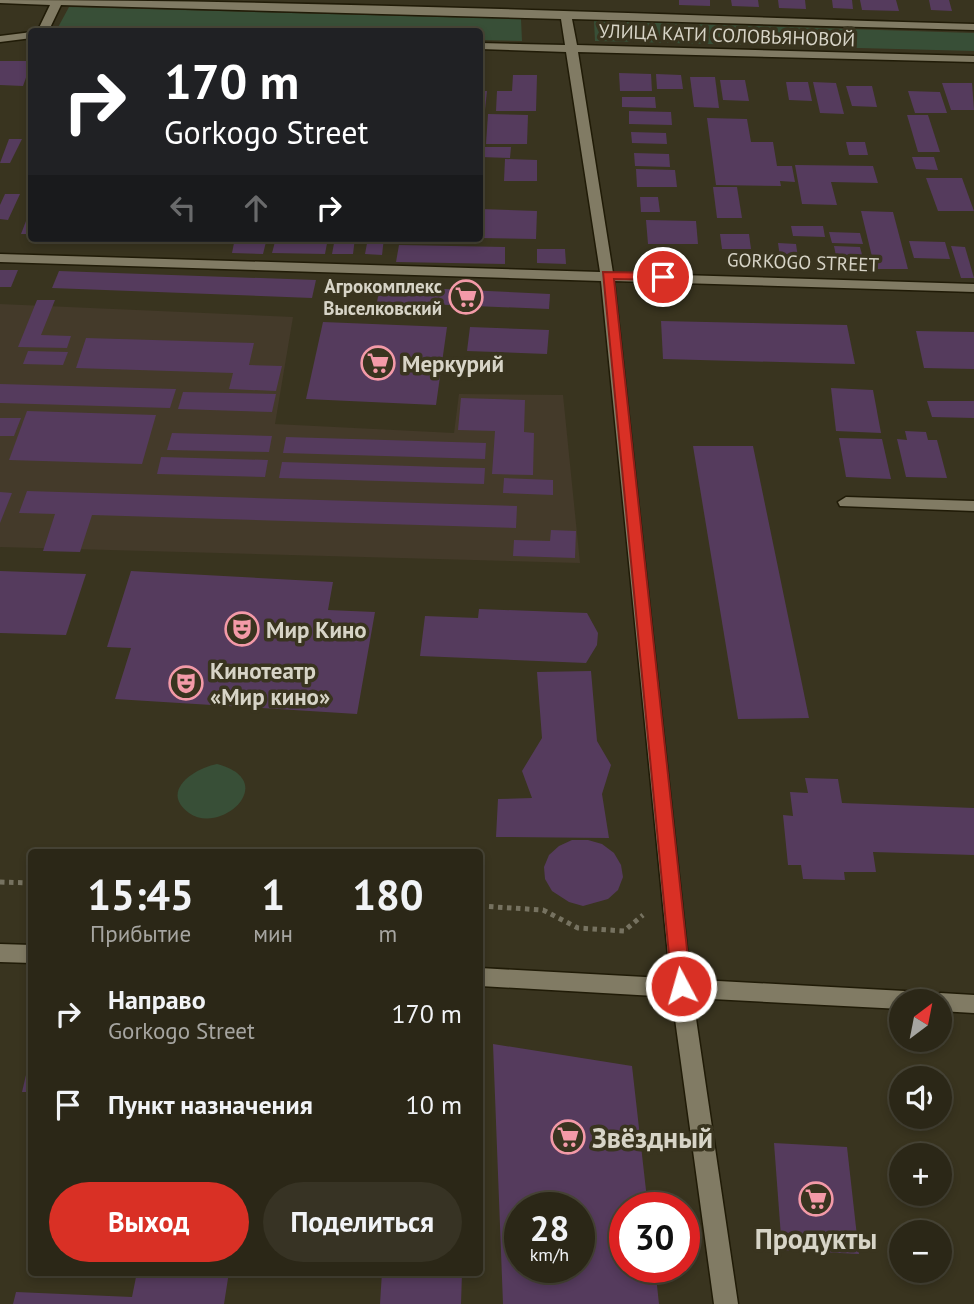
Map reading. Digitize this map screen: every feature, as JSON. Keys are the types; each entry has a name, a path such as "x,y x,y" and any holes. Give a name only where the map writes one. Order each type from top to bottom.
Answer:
{"street":[{"name":"УЛИЦА КАТИ СОЛОВЬЯНОВОЙ","path":"0,1 974,27"},
{"path":"44,28 57,2"},
{"path":"566,15 607,275 681,986 726,1304"},
{"path":"0,39 28,36"},
{"name":"УЛИЦА КАТИ СОЛОВЬЯНОВОЙ","path":"483,46 974,59"},
{"name":"GORKOGO STREET","path":"0,258 974,288"},
{"path":"846,502 974,506"},
{"path":"0,953 28,954"},
{"path":"483,977 889,999"},
{"path":"952,1003 974,1004"}],"path":[{"path":"0,882 28,883"},
{"path":"483,906 543,910 578,928 624,930 643,915 674,917"}],"shaded area":[{"path":"0,304 293,317 275,424 454,433 459,394 563,395 580,563 0,547"}],"green space":[{"path":"69,7 521,19 522,41 483,40 483,28 58,28"},
{"path":"594,21 974,33 974,51 595,41"},
{"path":"217,764 235,772 244,782 245,793 239,804 216,817 202,818 189,813 181,805 179,789 191,775"}],"building":[{"path":"679,0 710,0 710,6 679,5"},
{"path":"731,0 758,0 759,7 732,6"},
{"path":"778,0 805,0 806,9 779,8"},
{"path":"832,0 852,0 853,9 833,8"},
{"path":"860,0 896,0 899,11 862,10"},
{"path":"929,0 949,0 952,11 931,10"},
{"path":"0,61 28,61 28,72 23,86 0,85"},
{"path":"619,73 651,74 652,91 620,91"},
{"path":"656,74 681,75 683,89 657,89"},
{"path":"513,75 537,75 536,111 496,111 497,91 512,91"},
{"path":"690,77 715,77 719,108 694,107"},
{"path":"720,80 745,80 749,101 723,100"},
{"path":"786,82 808,82 812,101 789,100"},
{"path":"813,82 836,83 844,114 820,113"},
{"path":"942,83 972,83 974,110 951,110"},
{"path":"846,86 872,86 877,107 852,106"},
{"path":"483,91 487,91 485,110"},
{"path":"908,91 940,92 947,113 915,113"},
{"path":"622,97 655,97 656,108 622,107"},
{"path":"629,111 671,112 672,125 629,124"},
{"path":"488,114 528,115 527,144 486,144"},
{"path":"907,115 928,115 940,152 918,152"},
{"path":"707,118 747,119 751,142 773,142 777,166 792,166 795,182 780,181 781,186 716,185"},
{"path":"631,132 666,133 667,144 632,143"},
{"path":"9,139 22,139 10,163 0,163"},
{"path":"846,142 865,142 868,155 849,155"},
{"path":"483,147 511,147 510,158 483,157"},
{"path":"634,153 669,154 670,167 635,166"},
{"path":"912,157 934,157 938,170 916,169"},
{"path":"505,159 537,160 537,181 504,181"},
{"path":"795,165 873,166 878,183 831,182 837,205 802,204"},
{"path":"636,169 675,170 677,187 637,187"},
{"path":"926,178 962,178 974,211 938,211"},
{"path":"713,187 737,187 742,218 717,218"},
{"path":"5,194 20,194 8,220 0,219 0,205"},
{"path":"640,197 658,197 660,212 641,212"},
{"path":"483,209 537,211 536,239 483,238"},
{"path":"861,211 893,212 908,269 875,269"},
{"path":"28,216 28,234 21,234"},
{"path":"646,220 696,221 698,244 648,244"},
{"path":"791,226 823,226 825,237 793,236"},
{"path":"829,232 860,233 863,244 832,243"},
{"path":"720,234 749,234 751,249 722,249"},
{"path":"909,241 945,242 950,259 914,258"},
{"path":"234,242 266,242 263,254 232,253"},
{"path":"275,242 327,242 325,254 272,253"},
{"path":"334,242 354,242 353,254 332,254"},
{"path":"367,242 384,242 382,255 365,254"},
{"path":"778,243 796,244 799,265 781,264"},
{"path":"399,245 505,247 505,264 396,262"},
{"path":"834,246 860,247 865,266 838,266"},
{"path":"951,246 965,247 974,278 961,278"},
{"path":"537,249 565,249 566,264 537,263"},
{"path":"0,270 18,270 11,287 0,287"},
{"path":"59,271 316,280 312,298 52,288"},
{"path":"380,286 550,294 549,309 377,302"},
{"path":"37,300 55,300 41,335 71,336 67,348 18,347"},
{"path":"661,321 847,325 855,364 663,359"},
{"name":"Меркурий","path":"323,322 447,327 436,405 306,399"},
{"path":"470,327 549,330 547,354 467,351"},
{"path":"916,331 974,332 974,369 924,368"},
{"path":"86,338 254,343 249,365 282,366 276,391 229,389 233,373 76,368"},
{"path":"28,351 68,352 63,365 23,364"},
{"path":"0,384 176,389 170,408 0,403"},
{"path":"831,388 873,390 881,433 836,431"},
{"path":"183,392 276,394 272,412 178,409"},
{"path":"461,398 525,400 524,432 534,433 533,475 492,474 495,431 458,430"},
{"path":"927,401 974,401 974,418 932,417"},
{"path":"27,411 156,415 142,464 9,460"},
{"path":"0,418 21,418 14,436 0,436"},
{"path":"905,431 926,432 928,440 937,440 947,478 906,477 897,439 907,440"},
{"path":"172,433 272,436 269,452 167,450"},
{"path":"286,437 486,443 485,459 283,453"},
{"path":"839,438 882,439 891,479 846,477"},
{"path":"693,446 753,446 809,718 738,719"},
{"path":"161,457 268,460 265,477 157,474"},
{"path":"282,462 485,468 484,484 279,478"},
{"path":"504,478 553,480 553,495 503,493"},
{"path":"27,491 517,506 516,528 92,515 80,552 43,551 55,514 19,513"},
{"path":"0,492 12,493 0,523"},
{"path":"551,530 576,531 575,558 513,556 514,540 550,541"},
{"path":"0,571 86,574 66,635 0,633"},
{"name":"Мир Кино","path":"131,571 333,582 328,610 375,612 357,714 115,699 131,648 107,647"},
{"path":"479,609 587,613 598,633 597,645 586,663 420,656 425,616 478,618"},
{"path":"591,671 597,741 611,765 602,794 609,838 496,837 498,799 532,798 522,771 542,738 537,672"},
{"path":"805,778 838,779 842,803 974,808 974,855 873,852 876,872 844,872 845,880 803,879 801,865 788,865 783,815 793,816 790,792 808,793"},
{"path":"572,840 588,840 602,844 614,853 621,865 623,877 618,890 608,899 583,906 569,902 552,891 545,879 544,867 549,855"},
{"name":"Звёздный","path":"493,1044 632,1066 646,1192 609,1192 609,1283 657,1283 659,1304 503,1304"},
{"path":"28,1066 28,1092 22,1092"},
{"name":"Продукты","path":"774,1143 847,1147 859,1254 782,1250"},
{"path":"136,1276 228,1276 224,1304 13,1304 16,1292 132,1297"},
{"path":"382,1276 462,1276 461,1304 380,1304"}],"place":[{"name":"Агрокомплекс Выселковский","path":"466,297"},
{"name":"Меркурий","path":"378,363"},
{"name":"Мир Кино","path":"242,629"},
{"name":"Кинотеатр «Мир кино»","path":"186,683"},
{"name":"Звёздный","path":"568,1137"},
{"name":"Продукты","path":"816,1199"}],"route":[{"path":"663,277 607,275 681,986"}]}
